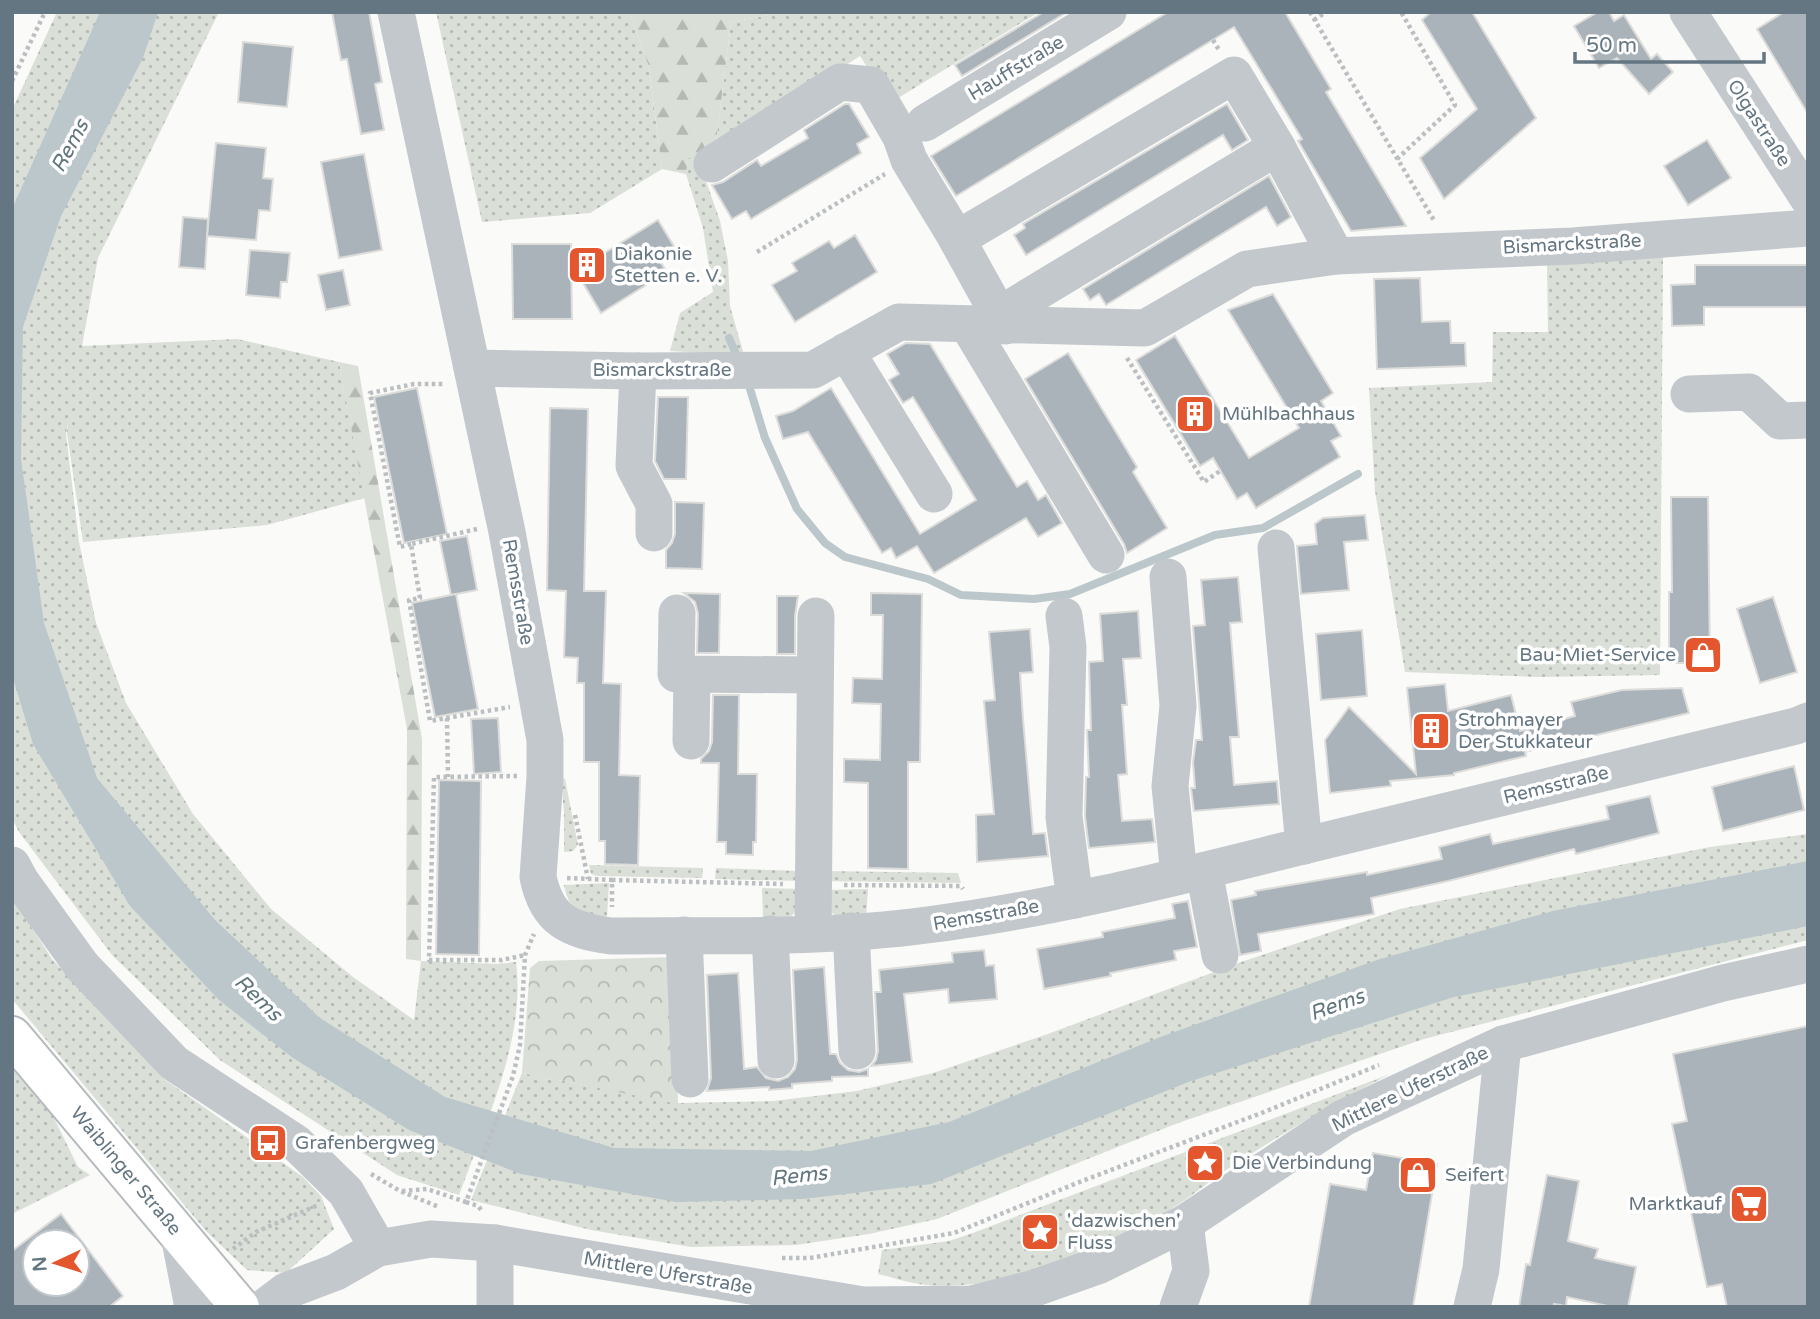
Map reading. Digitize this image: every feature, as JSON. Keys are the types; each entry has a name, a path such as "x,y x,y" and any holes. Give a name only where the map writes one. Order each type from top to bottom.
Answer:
{"main road":[{"name":"Waiblinger Straße","path":"12,1036 240,1307"}],"street":[{"name":"Remsstraße","path":"396,12 505,523 545,740 544,894 566,925 586,933 611,936 813,933 924,926 1075,900 1192,874 1797,726 1808,721"},
{"name":"Hauffstraße","path":"925,123 1108,12"},
{"name":"Olgastraße","path":"1688,12 1808,198"},
{"path":"957,239 1234,75 1277,147 1336,256"},
{"path":"712,164 840,82 872,85 901,137 909,160 957,239 991,322 989,359 1106,555"},
{"path":"991,322 1277,147"},
{"name":"Bismarckstraße","path":"474,376 813,370 899,322 991,322 1145,328 1247,269 1336,256 1451,249 1573,246 1808,228"},
{"path":"846,351 934,494"},
{"path":"638,371 634,466 654,504 654,533"},
{"path":"1689,394 1749,392 1780,421 1808,420"},
{"path":"1276,548 1304,846"},
{"path":"1168,577 1178,706 1170,786 1192,874 1220,955"},
{"path":"677,613 676,674 815,675"},
{"path":"813,933 816,616"},
{"path":"1064,616 1068,647 1064,817 1075,900"},
{"path":"691,741 692,674"},
{"path":"12,864 20,880 82,966 174,1063 360,1183 378,1248"},
{"path":"851,931 857,1051"},
{"path":"771,934 776,1060"},
{"path":"684,935 690,1079"},
{"name":"Mittlere Uferstraße","path":"265,1307 286,1291 336,1272 378,1248 431,1239 495,1243 863,1305 972,1304 1035,1288 1100,1265 1185,1223 1343,1118 1503,1044 1723,983 1808,964"},
{"path":"1472,1307 1481,1269 1503,1044"},
{"path":"1178,1307 1191,1272 1185,1223"},
{"path":"179,1235 193,1307"},
{"path":"495,1243 495,1307"},
{"path":"316,1307 336,1272"},
{"path":"323,1307 336,1272"}],"path":[{"path":"12,81 45,12"},
{"path":"1310,12 1451,249"},
{"path":"1314,20 1326,12"},
{"path":"1397,159 1455,105 1401,12"},
{"path":"757,252 909,160"},
{"path":"1108,328 1203,482 1220,471"},
{"path":"474,376 370,393 400,547 505,523"},
{"path":"411,544 420,598 409,600 430,721 538,702"},
{"path":"446,719 449,777"},
{"path":"525,955 502,960 429,960 434,777 545,777"},
{"path":"466,1202 513,1076 520,1045 525,955 544,894 612,880 611,936"},
{"path":"773,1259 810,1258 954,1233 1386,1062"},
{"path":"232,1250 257,1232 360,1183 400,1191 426,1189 478,1206"}],"green space":[{"path":"57,12 219,12 98,258 82,346 237,339 339,362 365,498 267,525 83,542 67,433 68,422 66,434 79,542 96,623 126,703 193,814 271,909 353,977 414,1020 421,961 497,964 516,962 515,1021 509,1051 491,1110 459,1195 397,1175 220,1060 112,955 19,832 12,818 12,110"},
{"path":"436,12 629,12 649,67 662,169 590,213 482,222"},
{"path":"629,12 785,12 731,22 715,150 699,161 688,158 686,174 662,169 649,67"},
{"path":"785,12 1039,12 890,103 860,56 715,150 731,22"},
{"path":"688,157 699,161 720,221 728,261 730,306 744,355 670,351 680,313 713,292 703,228 686,174"},
{"path":"1663,254 1660,675 1537,677 1405,672 1375,491 1369,388 1492,382 1493,332 1548,332 1547,263"},
{"path":"339,362 358,366 422,739 421,961 406,959 407,729"},
{"path":"561,778 565,779 578,845 573,851 564,852 564,812"},
{"path":"1808,834 1808,940 1424,1039 1178,1123 937,1219 869,1234 796,1245 691,1247 591,1230 471,1200 522,1073 678,1103 773,1101 857,1091 933,1073 1045,1035 1241,962 1400,909 1710,847"},
{"path":"589,865 703,868 702,878 597,876 591,874"},
{"path":"716,868 800,871 801,881 715,879"},
{"path":"822,871 958,873 961,883 823,881"},
{"path":"609,883 607,917 590,915 573,907 564,885"},
{"path":"762,888 800,889 797,911 790,917 763,919"},
{"path":"868,889 866,917 857,918 842,917 831,912 822,890"},
{"path":"12,897 52,959 164,1079 303,1177 321,1196 334,1229 286,1273 247,1270 206,1231 12,999"},
{"path":"674,957 678,1104 522,1073 530,968 539,961"},
{"path":"12,1069 52,1114 78,1167 90,1175 12,1214"},
{"path":"1390,1074 1266,1144 1170,1210 1082,1254 1015,1276 981,1283 949,1286 919,1284 878,1274 882,1250 949,1241 973,1233"}],"water":[{"name":"Rems","path":"100,12 158,12 143,58 61,216 23,327 21,459 44,623 97,778 215,920 320,1018 445,1097 614,1148 811,1151 949,1122 1163,1036 1380,959 1553,911 1808,861 1808,926 1454,997 1191,1081 931,1184 803,1199 676,1202 521,1174 409,1130 293,1058 219,1000 130,906 33,744 12,675 12,209"}],"building":[{"path":"332,12 369,12 382,82 375,84 384,130 361,134 347,59 341,60"},
{"path":"1044,12 1067,12 962,76 955,65"},
{"path":"1168,12 1285,12 1331,89 1326,92 1406,226 1351,231 1298,141 1302,139 1234,27 956,196 931,156"},
{"path":"1431,12 1472,12 1536,118 1444,199 1420,158 1477,109 1422,20"},
{"path":"1598,12 1609,12 1614,21 1624,15 1651,59 1657,54 1673,72 1649,94 1617,58 1599,68 1574,26"},
{"path":"1784,12 1808,12 1808,114 1757,29"},
{"path":"243,42 293,47 287,107 238,102"},
{"path":"849,104 869,137 857,144 861,153 751,219 746,211 732,219 712,185 723,182 757,160 761,166 808,138 804,130"},
{"path":"1227,104 1248,140 1232,150 1223,135 1026,255 1014,235 1025,228 1023,224"},
{"path":"1707,140 1731,178 1688,205 1664,166"},
{"path":"216,143 266,148 263,178 273,179 270,211 259,210 256,240 207,236"},
{"path":"364,154 382,250 339,258 321,162"},
{"path":"1269,176 1291,217 1277,226 1266,207 1106,305 1099,294 1090,300 1083,289"},
{"path":"183,217 208,219 205,269 179,267"},
{"name":"Diakonie Stetten e. V.","path":"658,220 675,248 658,258 667,272 601,313 571,263 572,319 513,319 512,244 571,244 571,256 601,255"},
{"path":"855,235 877,272 795,322 772,285 797,271 792,263 829,241 834,248"},
{"path":"250,250 290,253 287,282 281,282 280,298 246,295"},
{"path":"1695,265 1808,265 1808,307 1704,307 1704,325 1672,326 1671,285 1695,284"},
{"path":"343,270 350,305 326,310 318,275"},
{"path":"1420,278 1422,322 1450,321 1451,343 1465,343 1466,366 1377,369 1374,279"},
{"name":"Mühlbachhaus","path":"1273,294 1333,393 1321,401 1341,436 1331,441 1340,457 1256,508 1247,493 1237,499 1213,458 1200,466 1136,360 1175,336 1249,458 1299,428 1228,310"},
{"path":"906,343 930,344 1017,487 1027,481 1038,500 1046,495 1062,523 1038,537 1026,518 934,573 917,546 896,558 891,548 882,553 808,432 783,439 776,416 793,411 831,388 920,534 976,500 913,397 903,403 889,380 899,374 887,354"},
{"path":"1068,353 1137,467 1133,472 1167,528 1127,553 1025,379"},
{"path":"417,388 447,534 404,543 374,397"},
{"path":"658,397 688,397 686,479 664,479 655,461"},
{"path":"550,408 588,409 584,591 606,591 603,683 621,684 619,775 640,776 638,865 605,864 605,841 599,841 599,762 584,762 584,683 577,683 578,658 564,657 566,591 547,590"},
{"path":"1671,497 1708,497 1710,663 1669,663 1669,592 1672,592"},
{"path":"675,502 704,503 702,569 666,568 666,550 675,534"},
{"path":"1365,515 1368,540 1344,542 1349,590 1301,594 1297,546 1317,544 1315,524 1323,518"},
{"path":"467,536 477,590 451,595 440,541"},
{"path":"1238,577 1242,622 1230,623 1239,737 1230,737 1234,785 1277,781 1279,804 1194,811 1191,788 1195,788 1193,762 1196,740 1202,740 1193,626 1205,625 1201,580"},
{"path":"684,593 720,594 719,653 697,653 698,613 695,602"},
{"path":"871,593 922,594 920,762 908,762 908,869 868,868 868,783 844,782 844,759 880,760 881,704 852,703 853,678 882,679 883,615 871,615"},
{"path":"456,594 478,709 435,717 412,603"},
{"path":"777,596 798,596 795,654 777,654"},
{"path":"1773,597 1797,672 1760,683 1737,609"},
{"path":"1138,611 1141,658 1123,659 1127,705 1122,705 1127,774 1118,775 1122,821 1152,819 1155,842 1089,848 1085,816 1086,777 1089,777 1087,730 1091,730 1089,662 1103,661 1100,614"},
{"path":"1030,629 1033,672 1020,673 1023,719 1033,834 1045,833 1048,856 977,862 976,815 994,814 984,701 995,700 989,632"},
{"path":"1362,630 1367,696 1321,700 1316,634"},
{"path":"1445,684 1448,711 1511,695 1520,731 1575,716 1571,702 1622,690 1682,688 1689,713 1525,752 1526,756 1454,775 1390,781 1391,786 1330,793 1325,740 1349,707 1416,774 1407,688"},
{"path":"713,695 739,695 738,774 757,774 756,842 753,842 753,855 726,854 726,842 717,842 719,763 701,763 712,742"},
{"path":"498,718 501,772 474,774 471,719"},
{"path":"1794,766 1804,810 1723,831 1712,787"},
{"path":"439,780 481,781 479,955 436,954"},
{"path":"1650,796 1659,833 1576,854 1574,849 1371,898 1374,914 1258,934 1261,951 1240,955 1231,900 1256,895 1255,891 1367,872 1367,875 1442,859 1439,847 1490,834 1493,844 1609,819 1606,806"},
{"path":"1188,901 1197,947 1174,951 1176,960 1044,989 1037,949 1103,937 1102,932 1175,918 1172,904"},
{"path":"984,950 986,966 994,965 997,999 949,1003 948,989 904,994 912,1062 871,1066 878,1051 875,992 881,992 879,970 953,962 952,953"},
{"path":"824,967 830,1054 836,1054 840,1063 848,1070 859,1072 868,1069 868,1076 832,1077 832,1081 792,1084 792,1088 707,1091 711,1078 707,975 738,973 744,1069 757,1067 766,1078 778,1081 788,1077 795,1069 797,1060 793,970"},
{"name":"Marktkauf","path":"1808,1026 1808,1307 1727,1307 1722,1284 1707,1287 1672,1124 1687,1121 1673,1054"},
{"path":"1373,1153 1437,1164 1413,1307 1309,1307 1330,1184 1366,1190"},
{"path":"1547,1175 1579,1181 1568,1241 1598,1249 1595,1258 1636,1267 1628,1307 1612,1307 1567,1297 1566,1306 1554,1304 1553,1307 1519,1307"},
{"path":"61,1214 72,1228 42,1228"},
{"path":"21,1244 21,1298 91,1298 91,1254 123,1296 109,1307 12,1307 12,1251"}],"waterway":[{"path":"729,338 739,361"},
{"path":"747,379 765,438 797,509 825,543 845,557 928,579 961,595 1034,599 1070,594 1215,535 1263,528 1358,474"}],"place":[{"name":"Diakonie Stetten e. V.","path":"587,265"},
{"name":"Mühlbachhaus","path":"1195,414"},
{"name":"Bau-Miet-Service","path":"1703,655"},
{"name":"Strohmayer Der Stukkateur","path":"1431,731"},
{"name":"Grafenbergweg","path":"268,1143"},
{"name":"Die Verbindung","path":"1205,1163"},
{"name":"Seifert","path":"1418,1175"},
{"name":"Marktkauf","path":"1749,1204"},
{"name":"'dazwischen' Fluss","path":"1040,1232"}]}
